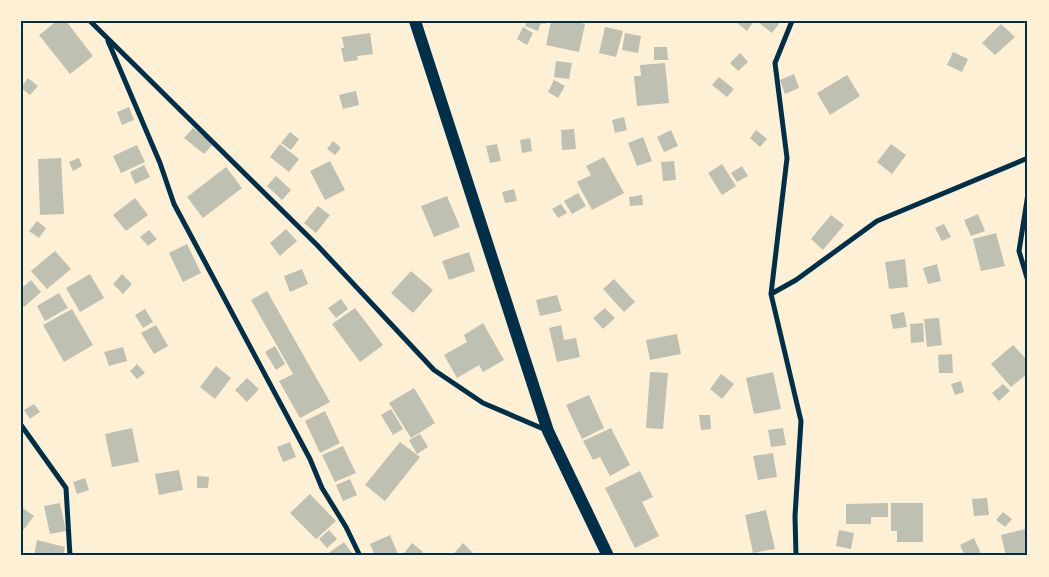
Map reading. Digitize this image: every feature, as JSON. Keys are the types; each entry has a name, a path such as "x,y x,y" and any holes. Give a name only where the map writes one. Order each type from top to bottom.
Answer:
{"main road":[{"path":"415,21 548,432 608,556"}],"street":[{"path":"90,21 317,246 434,370 483,403 548,432"},
{"path":"792,21 775,63 787,158 771,294 801,422 795,516 796,556"},
{"path":"107,38 160,163 174,204 310,459 322,488 346,527 360,556"},
{"path":"771,294 796,280 877,221 1028,158"},
{"path":"1028,194 1019,251 1028,281"},
{"path":"21,425 66,488 70,556"}],"building":[{"path":"57,21 66,21 93,56 70,74 39,35"},
{"path":"527,21 546,21 545,24 541,23 538,31 525,26"},
{"path":"551,21 573,21 585,24 579,52 546,45"},
{"path":"735,21 754,21 747,31"},
{"path":"761,21 781,21 772,33 759,23"},
{"path":"1001,24 1015,37 995,55 982,43"},
{"path":"523,27 533,33 527,45 517,39"},
{"path":"605,27 623,31 616,57 599,53"},
{"path":"370,33 373,54 357,56 358,60 344,62 341,48 344,48 342,37"},
{"path":"625,33 641,36 638,53 622,50"},
{"path":"654,47 667,47 668,60 654,60"},
{"path":"953,52 968,59 962,72 947,65"},
{"path":"740,53 748,62 738,71 730,63"},
{"path":"556,61 572,63 569,79 554,77"},
{"path":"665,63 669,103 637,106 634,76 641,76 640,65"},
{"path":"794,74 799,88 785,94 780,80"},
{"path":"847,75 860,96 830,115 817,93"},
{"path":"719,77 734,89 727,97 712,85"},
{"path":"28,78 38,86 30,95 21,88"},
{"path":"554,80 565,86 558,98 548,92"},
{"path":"356,91 359,105 343,109 339,95"},
{"path":"129,107 134,120 122,125 117,112"},
{"path":"624,117 627,130 615,133 612,120"},
{"path":"193,128 213,144 204,154 184,138"},
{"path":"574,129 576,149 562,150 561,130"},
{"path":"671,130 678,146 664,152 657,137"},
{"path":"756,130 767,139 760,147 750,138"},
{"path":"290,132 299,139 291,150 281,143"},
{"path":"643,137 652,161 637,166 628,143"},
{"path":"530,138 532,151 522,153 520,140"},
{"path":"333,141 341,148 335,155 327,149"},
{"path":"280,144 299,159 289,172 270,157"},
{"path":"497,144 501,161 490,163 486,146"},
{"path":"891,144 906,155 892,174 877,162"},
{"path":"137,145 145,162 121,173 113,156"},
{"path":"604,157 624,193 592,210 577,182 591,175 586,166"},
{"path":"61,158 64,214 40,215 38,159"},
{"path":"79,158 82,166 73,171 69,162"},
{"path":"330,161 345,190 325,200 310,171"},
{"path":"674,161 676,180 663,181 661,162"},
{"path":"722,164 736,186 722,195 708,173"},
{"path":"144,165 150,177 135,184 130,172"},
{"path":"742,166 748,176 737,182 731,173"},
{"path":"226,167 242,188 203,218 187,197"},
{"path":"276,176 291,190 282,200 267,186"},
{"path":"514,189 517,201 505,203 502,192"},
{"path":"578,193 586,206 572,214 564,201"},
{"path":"642,195 643,205 630,206 629,197"},
{"path":"447,196 460,227 434,237 421,206"},
{"path":"135,198 148,215 126,231 113,215"},
{"path":"561,204 567,213 558,218 552,209"},
{"path":"318,206 330,215 316,233 304,223"},
{"path":"978,214 985,231 971,236 964,220"},
{"path":"831,215 844,225 823,250 811,239"},
{"path":"37,221 46,228 39,238 29,231"},
{"path":"944,224 951,237 942,241 935,228"},
{"path":"286,229 297,241 280,256 270,243"},
{"path":"149,230 157,239 148,246 140,237"},
{"path":"996,233 1005,266 981,271 973,239"},
{"path":"187,244 201,273 183,282 169,253"},
{"path":"55,251 71,269 47,289 31,271"},
{"path":"469,252 475,271 449,280 442,261"},
{"path":"905,259 908,287 889,289 885,262"},
{"path":"937,264 941,281 928,284 923,268"},
{"path":"302,269 308,284 290,292 284,276"},
{"path":"411,271 433,290 413,313 391,293"},
{"path":"90,274 104,298 80,312 66,288"},
{"path":"122,274 132,284 123,294 113,284"},
{"path":"614,279 635,302 624,312 603,289"},
{"path":"31,280 41,292 24,307 21,304 21,289"},
{"path":"267,291 330,402 300,418 279,381 293,374 251,300"},
{"path":"59,293 68,308 45,321 37,306"},
{"path":"557,295 562,311 540,316 536,300"},
{"path":"341,299 348,309 336,318 328,308"},
{"path":"355,308 383,345 360,362 332,324"},
{"path":"605,308 615,318 603,329 593,318"},
{"path":"72,309 93,345 64,362 43,325"},
{"path":"145,309 153,322 143,328 135,315"},
{"path":"904,312 907,327 893,329 890,315"},
{"path":"939,318 942,345 927,347 924,319"},
{"path":"483,323 504,360 483,372 479,365 457,378 444,355 467,342 464,335"},
{"path":"923,323 924,342 911,343 910,324"},
{"path":"156,325 168,346 154,354 141,333"},
{"path":"561,325 564,340 576,338 580,357 557,362 549,328"},
{"path":"677,334 681,354 650,360 646,340"},
{"path":"1013,345 1028,361 1028,373 1011,387 991,364"},
{"path":"275,346 285,364 276,370 265,352"},
{"path":"123,347 127,361 109,366 104,352"},
{"path":"952,354 953,373 939,373 938,355"},
{"path":"137,364 145,373 137,379 130,371"},
{"path":"216,366 231,378 215,399 200,387"},
{"path":"650,372 668,373 663,429 646,428"},
{"path":"773,372 781,409 754,414 746,378"},
{"path":"721,374 734,384 722,399 710,389"},
{"path":"247,378 259,389 247,402 235,390"},
{"path":"961,381 964,392 955,395 951,384"},
{"path":"1003,384 1010,391 999,401 992,393"},
{"path":"414,388 435,423 411,438 389,403"},
{"path":"589,395 604,428 582,439 566,405"},
{"path":"34,404 40,412 30,419 24,410"},
{"path":"391,409 403,429 393,435 381,415"},
{"path":"325,411 340,443 320,453 305,421"},
{"path":"699,415 710,415 711,429 701,430"},
{"path":"132,428 139,462 112,467 105,434"},
{"path":"611,428 630,465 610,476 600,457 593,460 583,441"},
{"path":"783,428 786,445 771,447 768,430"},
{"path":"420,434 428,447 417,454 409,440"},
{"path":"290,442 296,457 283,462 277,447"},
{"path":"400,442 420,457 385,501 365,485"},
{"path":"343,446 356,473 335,482 322,455"},
{"path":"773,453 777,477 758,480 753,456"},
{"path":"179,470 183,490 159,495 155,474"},
{"path":"640,471 653,497 642,502 659,536 635,548 605,488"},
{"path":"197,476 209,477 208,488 197,488"},
{"path":"85,478 89,490 77,494 73,482"},
{"path":"350,479 357,495 343,501 336,485"},
{"path":"310,494 336,521 316,539 290,513"},
{"path":"987,498 989,515 974,516 972,499"},
{"path":"60,503 66,531 50,534 44,506"},
{"path":"888,503 888,517 871,517 871,524 846,524 846,504"},
{"path":"891,503 923,503 923,542 897,542 897,531 891,531"},
{"path":"21,507 34,516 21,533"},
{"path":"766,510 775,549 753,553 745,515"},
{"path":"1003,512 1012,519 1005,527 996,520"},
{"path":"1025,529 1028,541 1028,556 1006,556 1001,535"},
{"path":"329,530 337,539 327,548 319,539"},
{"path":"839,530 854,533 851,549 836,546"},
{"path":"390,535 398,554 375,556 370,544"},
{"path":"974,538 982,556 965,556 960,545"},
{"path":"37,540 65,547 63,556 34,556"},
{"path":"344,542 354,556 328,556 327,554"},
{"path":"412,543 423,552 420,556 402,556"},
{"path":"463,543 476,556 452,556"}]}
